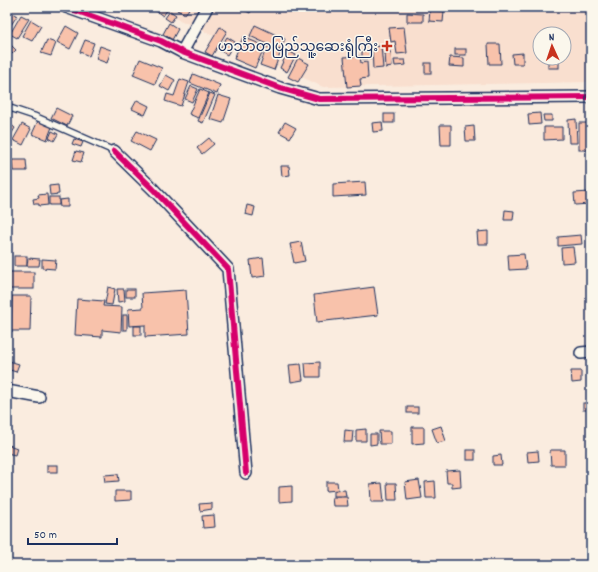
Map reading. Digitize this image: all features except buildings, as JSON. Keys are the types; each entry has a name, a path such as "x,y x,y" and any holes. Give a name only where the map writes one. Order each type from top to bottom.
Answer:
{"street":[{"path":"66,7 161,41 182,52 280,88 319,99 591,97"},
{"path":"182,52 207,7"},
{"path":"114,151 154,189 228,268 246,473"},
{"path":"7,391 39,397"}],"lane":[{"path":"7,107 34,116 114,151"}],"shaded area":[{"name":"ဟင်္သာတပြည်သူ့ဆေးရုံကြီး","path":"152,7 591,7 591,82 323,87"}],"cycle path":[{"path":"66,7 161,41 182,52 280,88 319,99 591,97"},
{"path":"114,151 153,189 228,269 246,473"}],"place":[{"name":"ဟင်္သာတပြည်သူ့ဆေးရုံကြီး","path":"387,46"}]}
